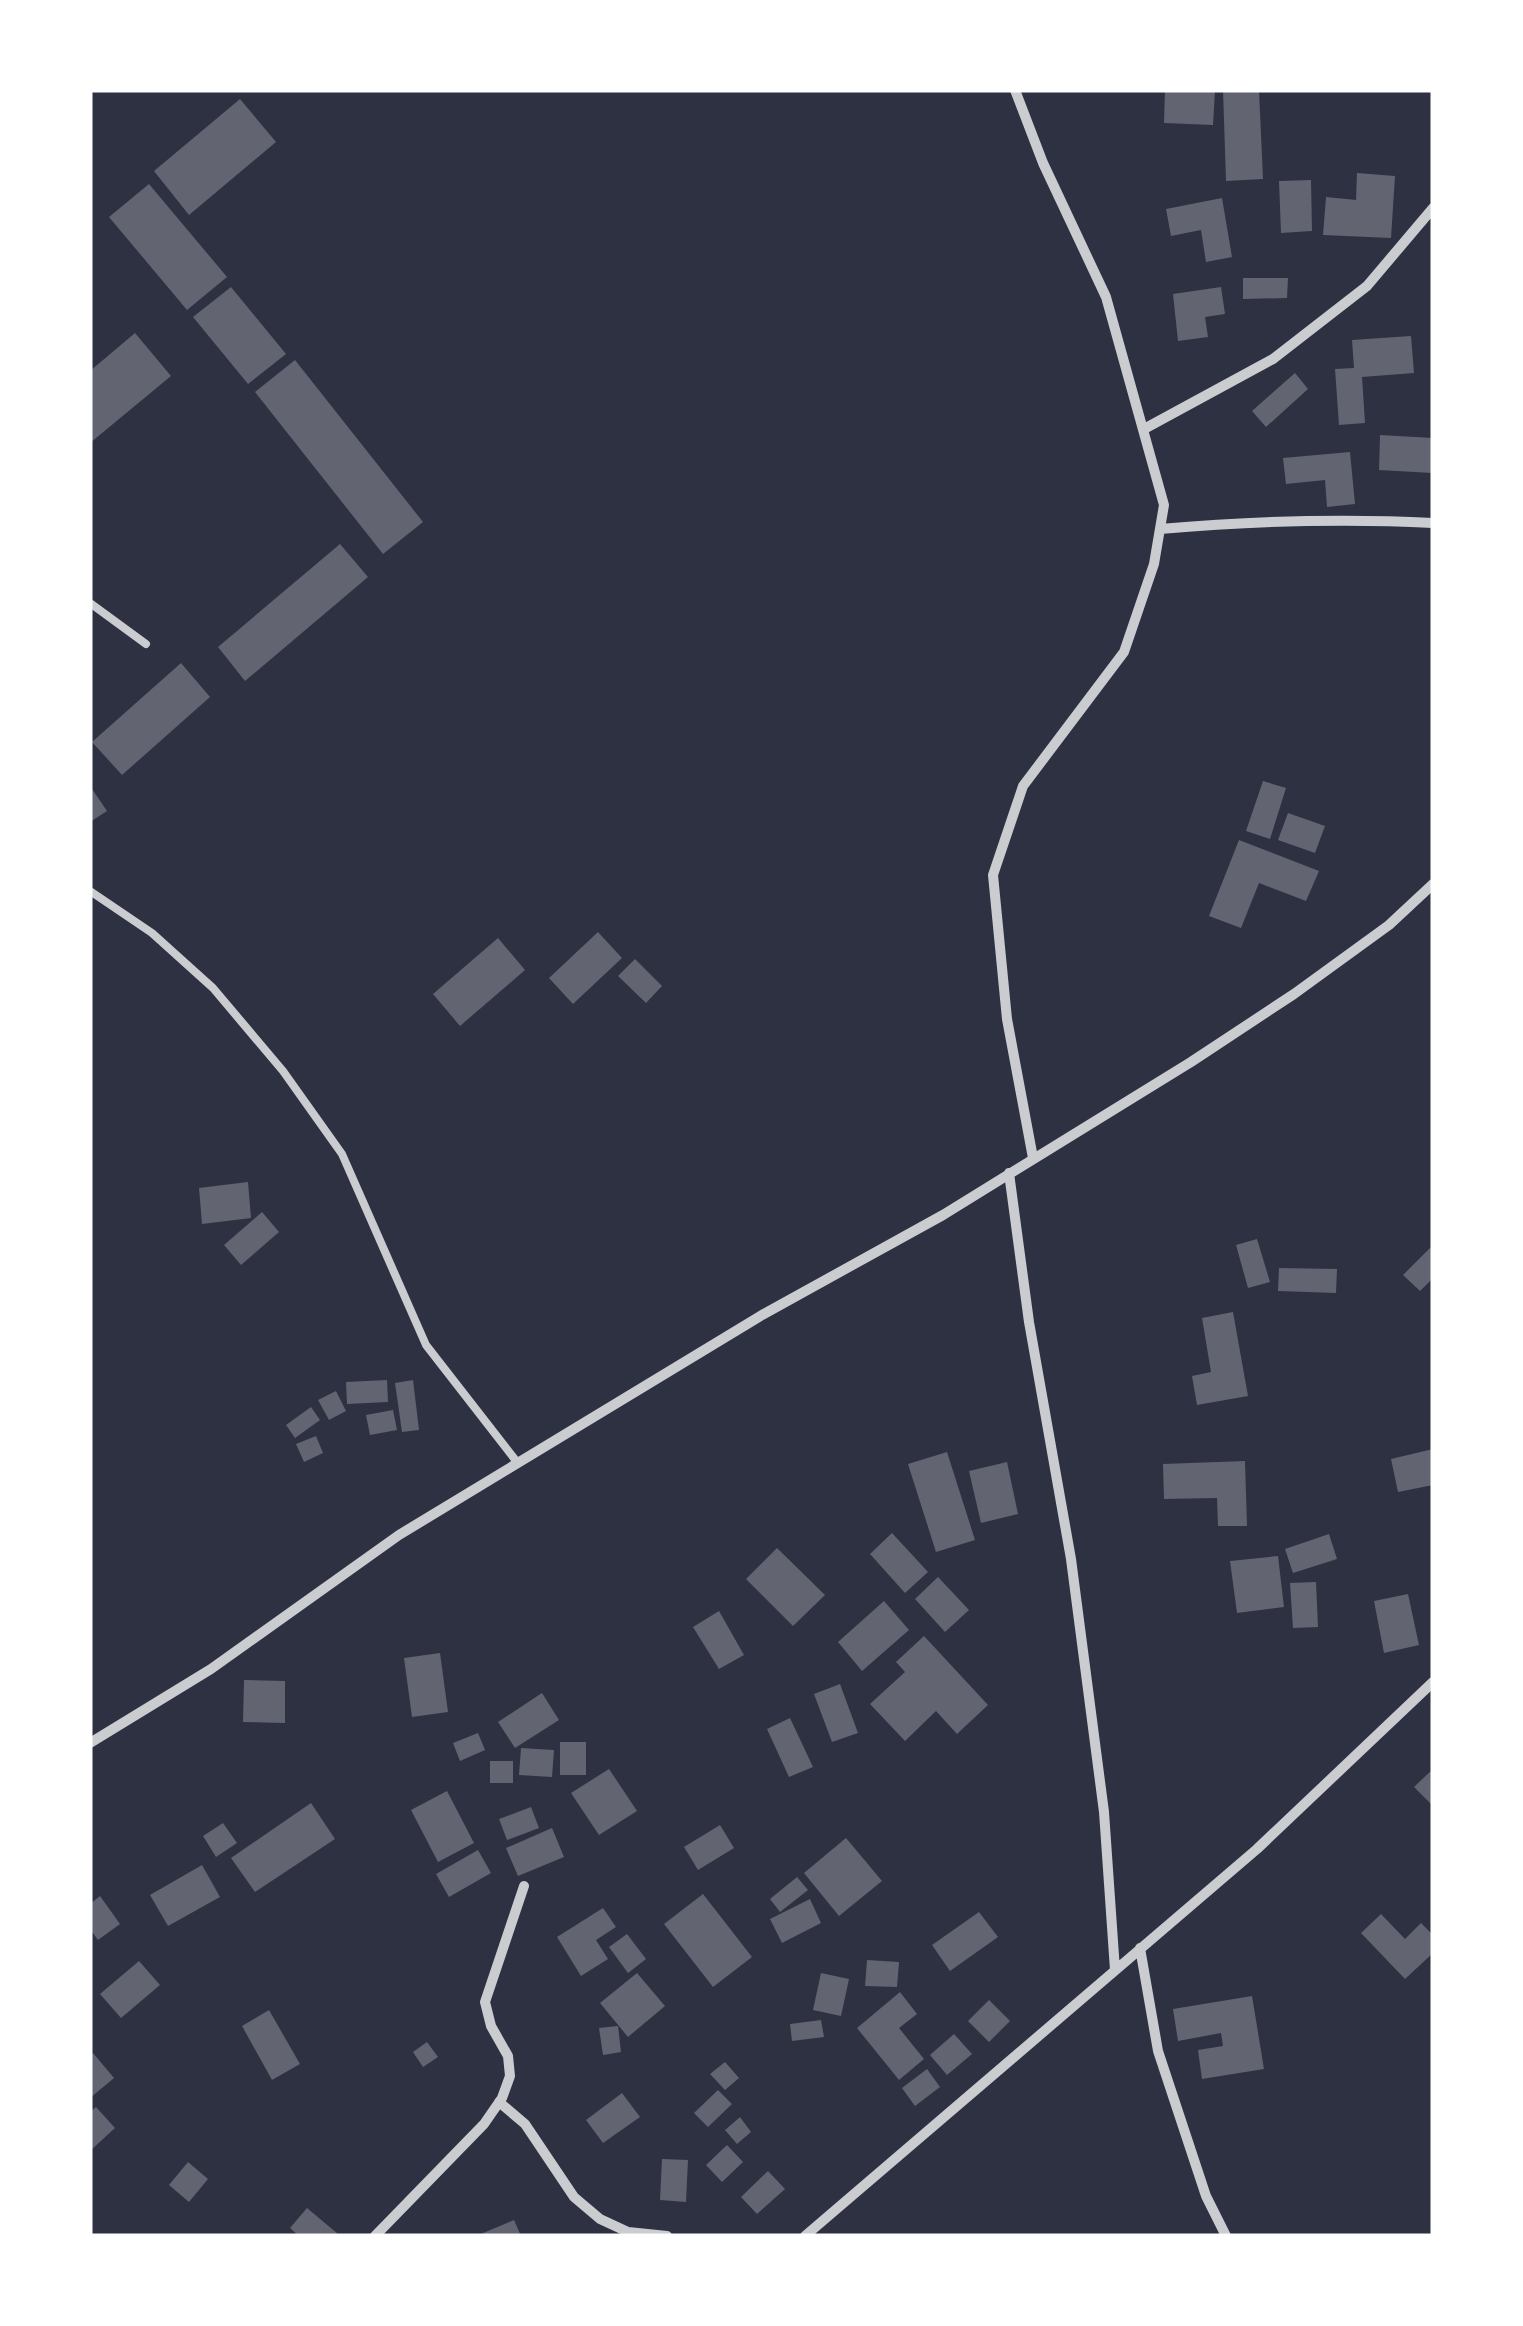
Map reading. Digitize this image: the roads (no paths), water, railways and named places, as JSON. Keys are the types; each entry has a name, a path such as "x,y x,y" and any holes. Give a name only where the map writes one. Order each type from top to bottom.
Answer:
{"street":[{"path":"1015,90 1043,163 1106,297 1164,505 1154,564 1124,652 1023,786 992,875 1007,1019 1032,1158"},
{"path":"1144,429 1273,359 1367,286 1433,208"},
{"path":"1160,529 1257,520 1433,522"},
{"path":"90,1743 211,1669 399,1535 517,1462 762,1315 944,1215 1192,1062 1389,925 1433,884"},
{"path":"1008,1174 1029,1322 1071,1559 1104,1812 1115,1970"},
{"path":"806,2236 1257,1849 1433,1682"},
{"path":"375,2236 484,2124 499,2102 510,2076 508,2056 491,2026 485,2002 524,1886"},
{"path":"1140,1948 1158,2051 1206,2196 1226,2236"},
{"path":"499,2102 525,2124 574,2197 600,2219 628,2232 667,2236"}],"lane":[{"path":"90,603 146,644"},
{"path":"90,891 152,933 213,988 283,1071 342,1154 426,1345 517,1462"}]}
